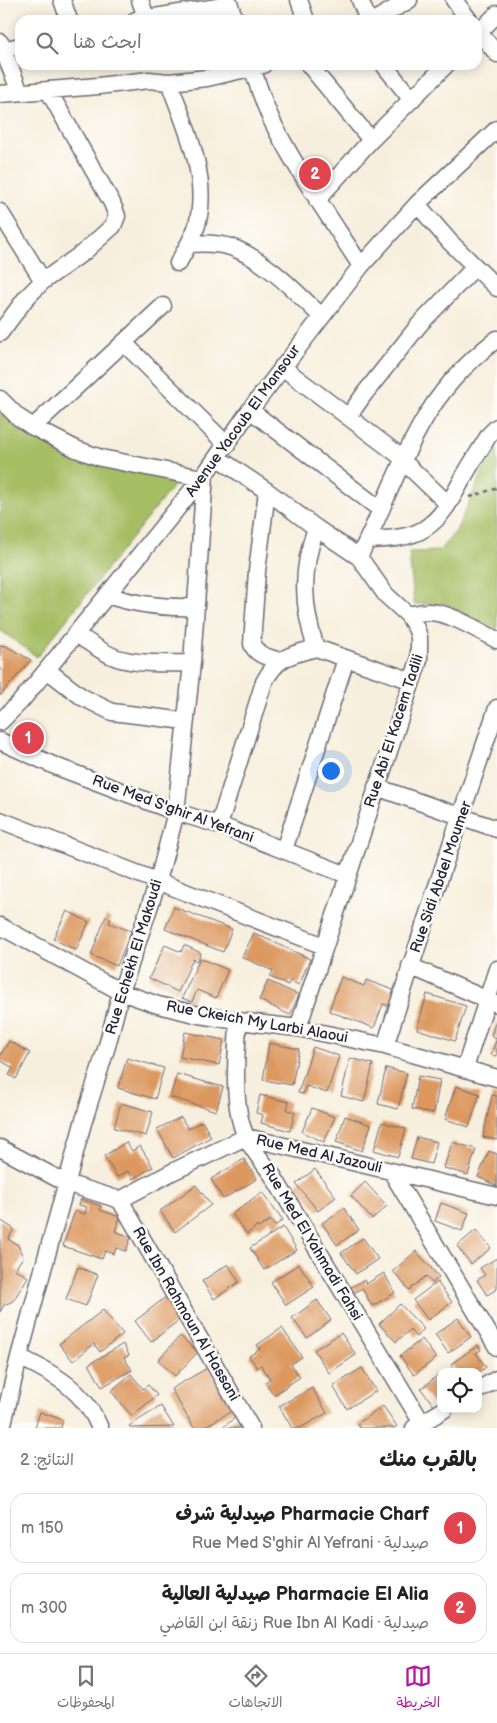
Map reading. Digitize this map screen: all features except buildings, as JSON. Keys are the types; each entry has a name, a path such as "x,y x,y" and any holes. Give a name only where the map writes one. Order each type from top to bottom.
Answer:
{"street":[{"path":"62,0 67,15"},
{"path":"140,0 142,15"},
{"path":"299,0 304,15"},
{"path":"360,0 366,15"},
{"path":"384,15 409,0"},
{"path":"454,0 465,15"},
{"path":"173,15 231,8"},
{"path":"482,24 497,14"},
{"path":"482,37 497,54"},
{"path":"15,46 1,46 20,92"},
{"path":"0,94 48,90 148,73 169,82 207,78 240,70"},
{"path":"257,70 263,99 276,128 318,200 361,266"},
{"path":"313,70 372,140"},
{"path":"388,70 412,100"},
{"path":"318,200 372,140 441,70"},
{"path":"169,82 196,163 200,184 199,212 196,226 189,244 178,263"},
{"path":"0,333 26,298 43,281 95,243 110,229 116,220 116,212 112,204 48,90"},
{"name":"Avenue Yacoub El Mansour","path":"0,722 22,701 204,476 250,410 361,266 417,204 497,129"},
{"path":"417,204 450,242 497,288"},
{"path":"0,212 43,281"},
{"path":"189,244 230,247 249,256 269,269 322,316"},
{"path":"348,417 365,392 419,325 475,268"},
{"path":"33,427 163,306"},
{"path":"359,557 421,423 463,369 497,339"},
{"name":"Rue Abi El Kacem Tadili","path":"124,343 222,452 267,491 316,528 359,557 386,595 408,615 419,637 419,660 298,1028"},
{"path":"282,368 403,460 448,504"},
{"path":"0,399 18,417 33,427 76,449 101,458 204,476"},
{"path":"250,410 381,510"},
{"path":"368,540 392,538 422,530 436,520 448,504 489,436 497,427"},
{"name":"Rue Echekh El Makoudi","path":"3,1419 66,1183 121,992 158,881 176,812 192,663 204,476"},
{"path":"267,491 257,571 252,644 254,650 259,654 278,661"},
{"path":"316,528 307,563 305,597 306,616 316,648"},
{"path":"107,595 141,605 196,607"},
{"path":"408,615 436,613 468,625 497,640"},
{"path":"76,634 107,654 117,658 145,662 192,663"},
{"path":"219,825 264,682 271,668 278,661 316,648 412,681"},
{"path":"284,850 346,659"},
{"path":"47,670 82,697 112,712 186,721"},
{"name":"Rue Sidi Abdel Moumer","path":"385,1046 497,708"},
{"name":"Rue Med S'ghir Al Yefrani","path":"0,741 55,766 176,812 219,825 347,875"},
{"path":"376,787 497,829"},
{"path":"0,820 324,946"},
{"name":"Rue Ckeich My Larbi Alaoui","path":"0,926 121,992 166,1007 238,1021 298,1028 385,1046 497,1078"},
{"path":"410,966 492,1002"},
{"path":"465,1068 492,1002 497,969"},
{"name":"Rue Med El Yahmadi Fahsi","path":"238,1021 237,1097 246,1137 273,1176 418,1425"},
{"name":"Rue Med Al Jazouli","path":"120,1200 172,1172 246,1137 497,1196"},
{"path":"0,1148 66,1183 120,1200"},
{"path":"391,1171 497,1347"},
{"name":"Rue Ibn Rahmoun Al Hassani","path":"120,1200 251,1428"},
{"path":"20,1357 51,1372 70,1386 85,1403 100,1428"},
{"path":"482,1388 497,1379"},
{"path":"418,1425 438,1413"}],"path":[{"path":"448,504 497,488"}],"green space":[{"path":"0,396 57,447 177,481 37,657 0,630"},
{"path":"497,449 497,630 445,604 414,604 409,552 439,551 456,531 486,464"}],"place":[{"name":"Pharmacie El Alia صيدلية العالية","path":"315,174"},
{"name":"Pharmacie Charf صيدلية شرف","path":"28,738"}]}
